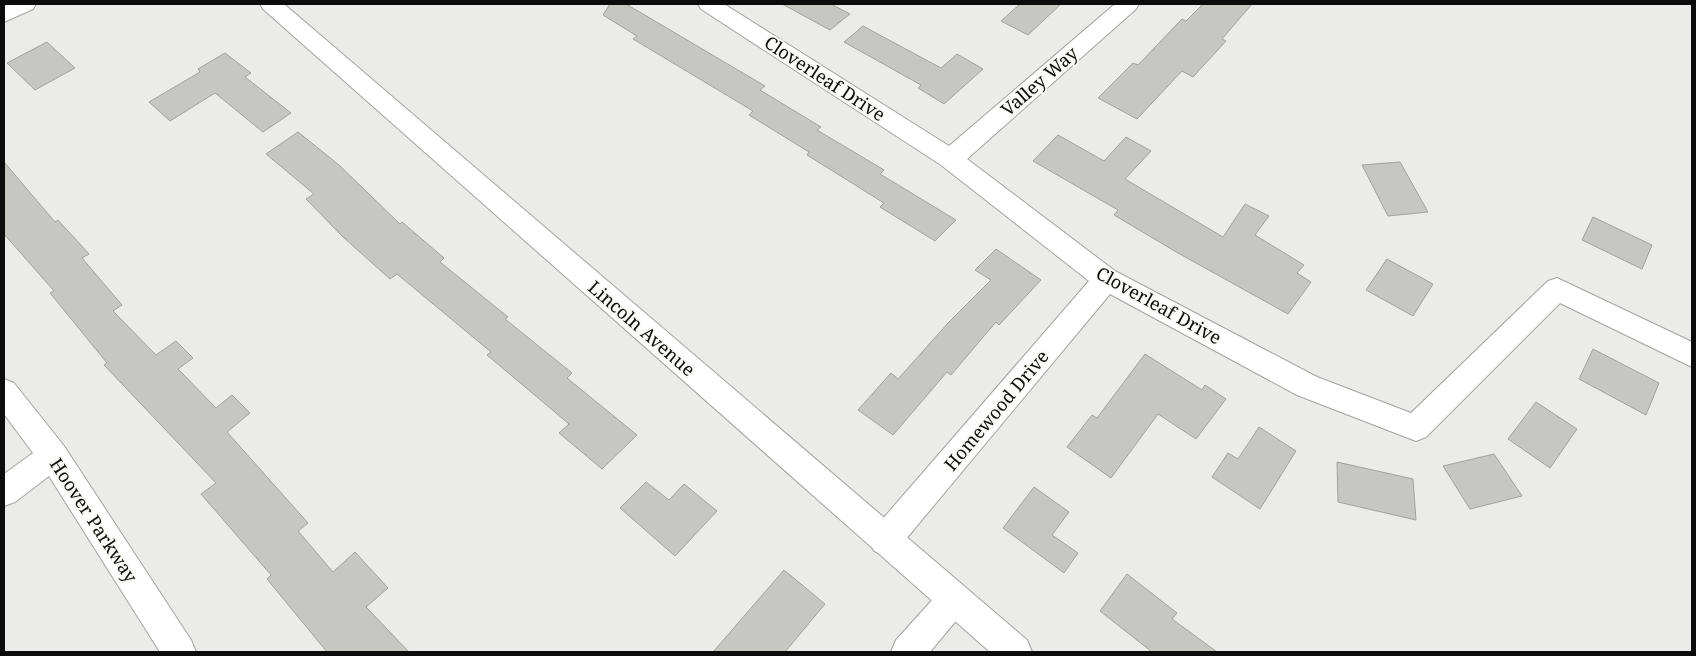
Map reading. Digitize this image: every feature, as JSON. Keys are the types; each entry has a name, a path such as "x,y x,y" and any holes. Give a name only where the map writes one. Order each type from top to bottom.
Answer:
{"street":[{"path":"4,15 26,4"},
{"name":"Lincoln Avenue","path":"271,4 1015,652"},
{"name":"Cloverleaf Drive","path":"708,4 950,158 1106,279 1307,386 1416,428 1557,289 1692,355"},
{"name":"Valley Way","path":"950,158 1128,4"},
{"name":"Homewood Drive","path":"886,540 1106,279"},
{"name":"Hoover Parkway","path":"4,392 53,456 179,652"},
{"path":"4,492 53,456"},
{"path":"908,652 954,599"}],"building":[{"path":"610,4 626,4 765,86 760,90 821,127 817,130 884,170 880,174 956,220 935,241 880,207 884,203 807,155 809,152 749,115 753,111 633,39 637,36 603,15"},
{"path":"782,4 831,4 850,14 830,30"},
{"path":"1020,4 1061,4 1028,35 1001,21"},
{"path":"1203,4 1252,4 1222,39 1226,41 1193,77 1182,71 1137,119 1098,98 1133,63 1138,65 1182,19 1186,21"},
{"path":"863,26 941,68 957,54 983,69 944,104 918,88 921,85 844,42"},
{"path":"47,42 75,68 35,90 7,63"},
{"path":"225,53 251,73 245,77 291,113 263,132 215,93 170,121 149,102 200,72 198,69"},
{"path":"298,132 339,165 400,224 402,222 444,258 440,262 508,317 505,319 572,373 567,378 637,435 602,469 559,433 569,424 487,355 491,352 397,274 390,279 343,237 306,199 314,194 266,154"},
{"path":"1058,135 1104,161 1126,137 1151,151 1125,179 1223,237 1245,204 1269,216 1255,235 1304,265 1297,273 1311,282 1288,314 1178,253 1114,215 1118,210 1033,161"},
{"path":"4,162 55,222 58,220 89,254 82,258 122,305 113,311 156,355 176,341 193,358 178,369 216,408 232,395 250,413 227,432 308,523 298,531 333,572 355,552 388,588 366,607 409,652 327,652 267,579 271,575 201,494 216,483 104,365 107,363 50,293 54,291 4,234"},
{"path":"1400,162 1428,212 1388,216 1362,165"},
{"path":"1593,217 1652,245 1642,269 1582,240"},
{"path":"996,249 1041,280 999,325 996,322 951,375 947,372 893,435 858,410 891,373 898,379 949,322 991,280 975,270"},
{"path":"1387,259 1433,284 1413,316 1366,290"},
{"path":"1593,349 1659,383 1646,415 1579,379"},
{"path":"1145,354 1202,390 1205,385 1226,399 1196,439 1158,414 1111,478 1067,447 1092,415 1097,418"},
{"path":"1536,402 1577,429 1550,468 1508,439"},
{"path":"1259,427 1296,451 1260,509 1212,477 1228,453 1238,459"},
{"path":"1494,454 1522,496 1470,509 1443,466"},
{"path":"1337,462 1413,479 1416,520 1338,502"},
{"path":"646,482 669,500 684,484 717,511 675,556 620,508"},
{"path":"1034,487 1069,512 1052,535 1078,553 1064,573 1003,528"},
{"path":"784,570 825,604 785,652 713,652"},
{"path":"1127,574 1177,613 1172,619 1217,652 1152,652 1100,611"}]}
